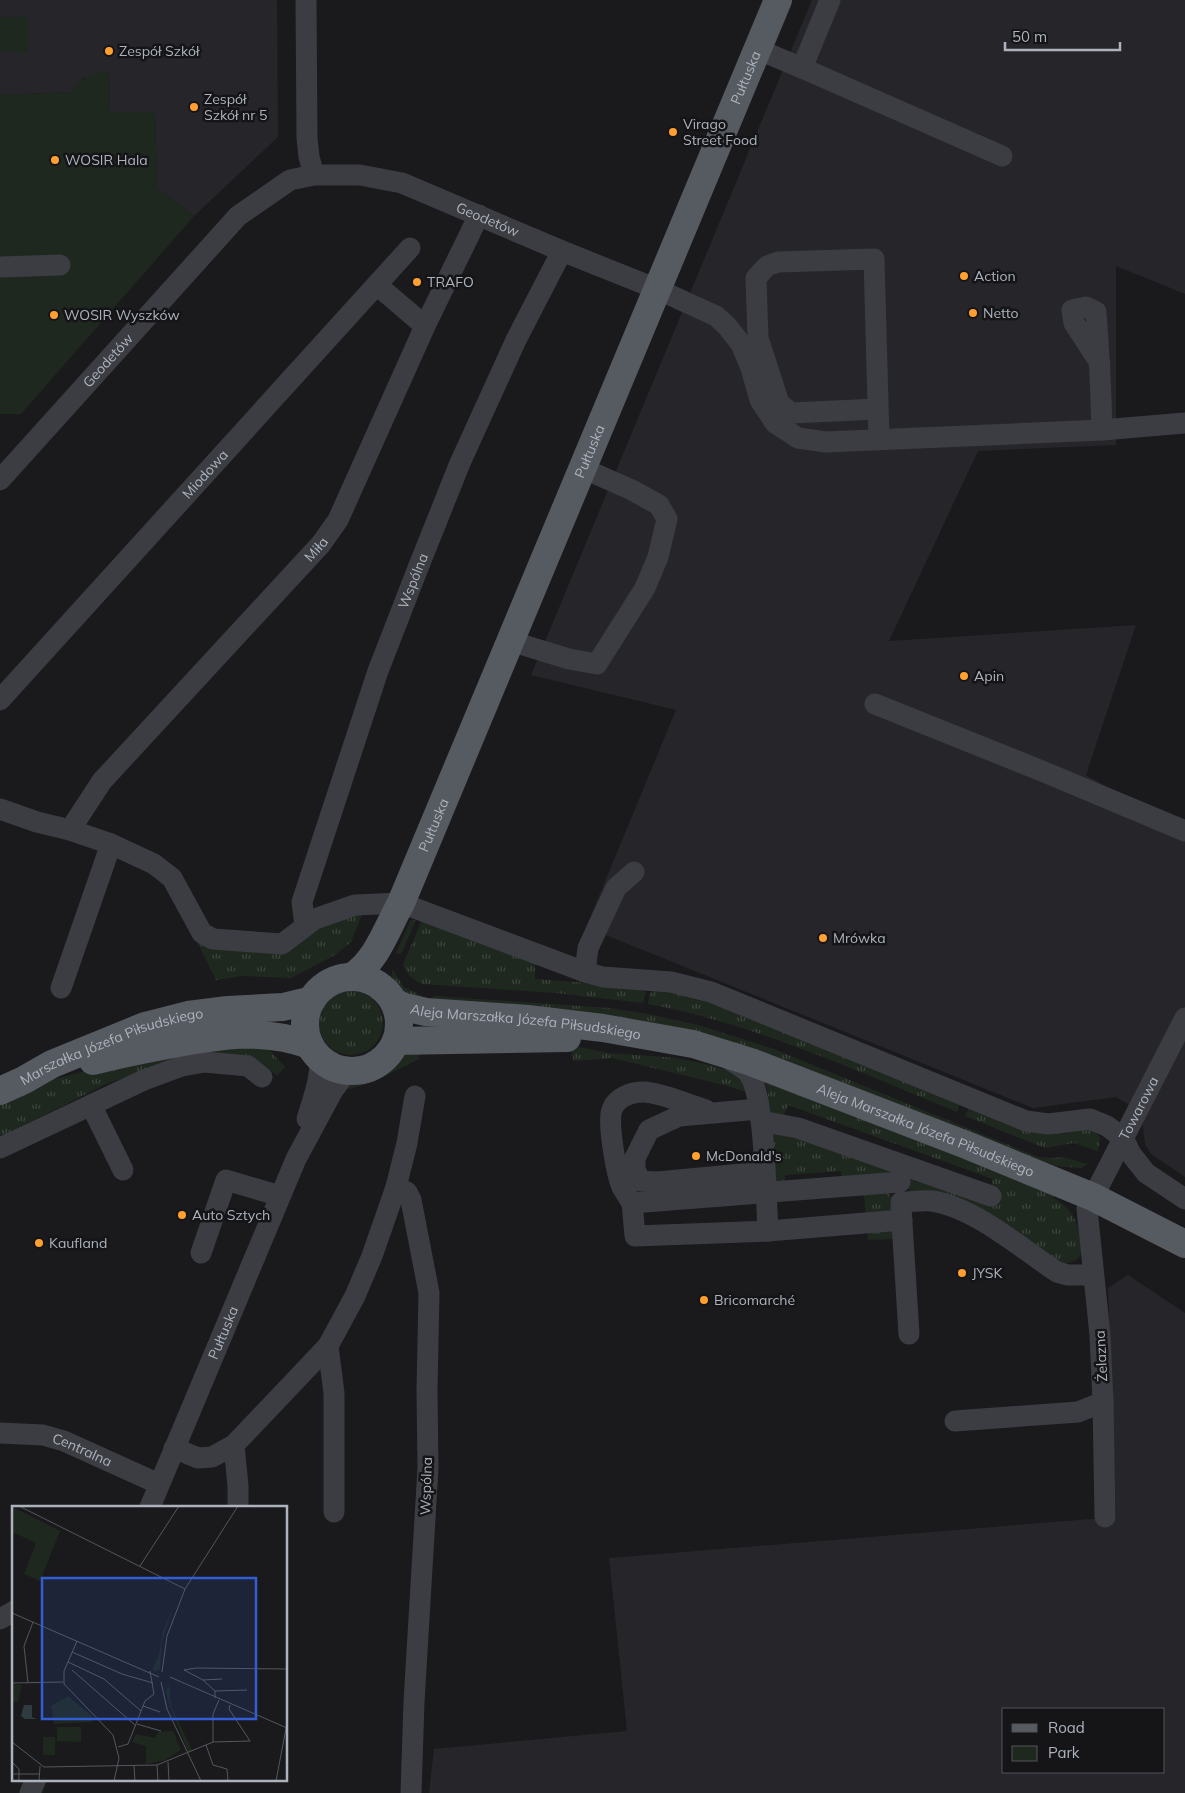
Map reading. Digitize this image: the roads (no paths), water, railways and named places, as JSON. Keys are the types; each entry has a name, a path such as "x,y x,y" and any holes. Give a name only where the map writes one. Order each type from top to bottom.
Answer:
{"main road":[{"name":"Pułtuska","path":"351,977 364,968 372,957 401,903 778,0"},
{"name":"Pułtuska","path":"389,996 383,976 401,903"},
{"path":"351,977 369,980 389,996 400,1021 396,1042 382,1062 367,1069 350,1071 334,1068 315,1052 306,1030 305,1022 312,1000 318,992 333,981 351,977"},
{"name":"Aleja Marszałka Józefa Piłsudskiego","path":"389,996 404,1007 426,1012 547,1021 603,1028 693,1044 751,1062 834,1093 1093,1197 1185,1244"},
{"name":"Marszałka Józefa Piłsudskiego","path":"24,1080 52,1064 145,1026 188,1016 228,1010 282,1007 312,1000"},
{"name":"Marszałka Józefa Piłsudskiego","path":"24,1080 148,1048 234,1034 280,1037 315,1052"},
{"name":"Aleja Marszałka Józefa Piłsudskiego","path":"396,1042 659,1038"},
{"path":"0,1091 24,1080"}],"street":[{"path":"306,0 307,138 309,157 314,175"},
{"path":"802,68 830,0"},
{"path":"757,49 1002,156"},
{"name":"Geodetów","path":"0,480 238,216 290,180 314,175 360,175 402,183 657,289 716,316 727,326 741,344 751,368 760,400 774,423 798,438 826,442 1102,430 1185,422"},
{"name":"Miła","path":"70,830 102,780 321,544 338,520 425,326 479,215"},
{"name":"Miodowa","path":"0,700 410,248"},
{"name":"Wspólna","path":"305,926 302,902 378,671 460,463 516,340 562,251"},
{"path":"878,410 791,413 779,403 758,338 756,278 767,266 778,262 874,260 879,439"},
{"path":"0,267 60,265"},
{"path":"377,284 425,326"},
{"path":"1100,363 1102,430"},
{"path":"510,641 597,664 644,588 658,557 667,519 659,505 632,490 582,468"},
{"path":"875,704 1042,770 1185,831"},
{"path":"0,809 111,844 154,864 172,878 202,933 213,939 282,944 315,919 355,905 401,903 585,972 603,977 671,982 698,988 735,1001 1026,1121 1048,1124 1090,1119 1108,1126 1123,1138 1131,1154 1146,1172 1185,1199"},
{"path":"61,988 111,844"},
{"path":"585,972 588,948 616,888 634,872"},
{"name":"Towarowa","path":"1093,1197 1185,1018"},
{"name":"Pułtuska","path":"296,1159 321,1072 315,1052"},
{"path":"718,1052 749,1074 756,1093 760,1115 768,1231"},
{"path":"0,1148 144,1080 182,1066 205,1062 248,1066 262,1077"},
{"name":"Pułtuska","path":"150,1506 296,1159 332,1092 342,1078 350,1071"},
{"path":"713,1113 644,1092 627,1094 618,1100 611,1113 614,1154 622,1186 632,1203 635,1236 768,1231 900,1192"},
{"path":"174,1448 198,1458 212,1457 234,1445 328,1346 359,1288 372,1256 396,1187 407,1143 415,1096"},
{"path":"91,1105 123,1170"},
{"path":"764,1172 657,1182 641,1181 635,1170 635,1158 649,1130 679,1116 713,1113 760,1115 798,1128 900,1192 950,1206 984,1222 1057,1272 1068,1275 1093,1275"},
{"path":"201,1253 226,1180 280,1196"},
{"name":"Wspólna","path":"396,1187 407,1192 411,1200 429,1293 428,1468 414,1692 411,1793"},
{"path":"900,1192 909,1334"},
{"path":"632,1203 766,1193 900,1192 991,1196"},
{"name":"Żelazna","path":"1093,1197 1087,1209 1100,1335 1105,1517"},
{"path":"328,1346 334,1393 334,1512"},
{"path":"955,1421 1078,1412 1103,1402"},
{"name":"Centralna","path":"0,1434 43,1435 64,1441 159,1484"},
{"path":"234,1445 238,1506"},
{"path":"0,1619 12,1611"},
{"path":"30,1793 36,1780"}],"place":[{"name":"Zespół Szkół","path":"109,51"},
{"name":"Zespół Szkół nr 5","path":"194,107"},
{"name":"Virago Street Food","path":"673,132"},
{"name":"WOSIR Hala","path":"55,160"},
{"name":"Action","path":"964,276"},
{"name":"TRAFO","path":"417,282"},
{"name":"Netto","path":"973,313"},
{"name":"WOSIR Wyszków","path":"54,315"},
{"name":"Apin","path":"964,676"},
{"name":"Mrówka","path":"823,938"},
{"name":"McDonald's","path":"696,1156"},
{"name":"Auto Sztych","path":"182,1215"},
{"name":"Kaufland","path":"39,1243"},
{"name":"JYSK","path":"962,1273"},
{"name":"Bricomarché","path":"704,1300"}]}
